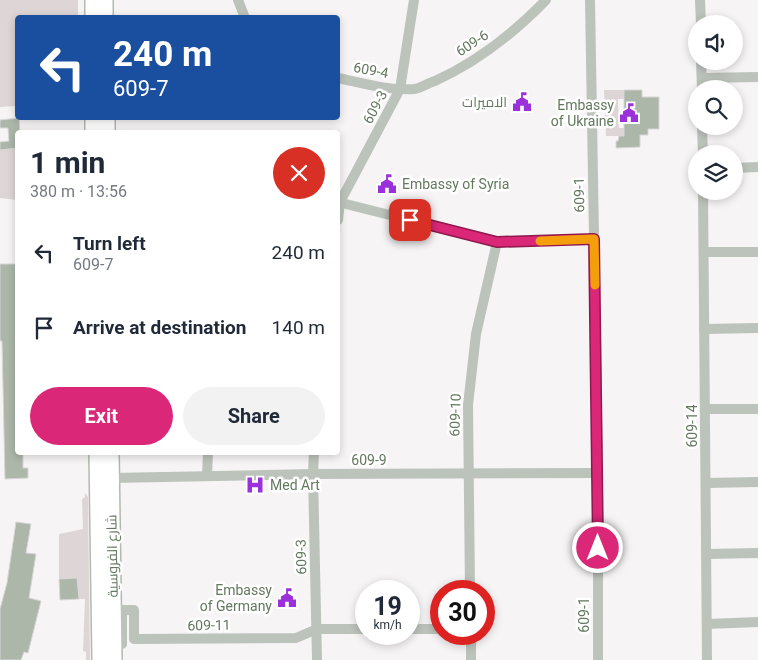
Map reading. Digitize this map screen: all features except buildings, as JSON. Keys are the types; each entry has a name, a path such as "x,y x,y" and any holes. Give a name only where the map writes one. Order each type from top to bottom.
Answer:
{"street":[{"path":"93,0 93,15"},
{"path":"105,0 105,15"},
{"path":"238,0 244,15"},
{"name":"609-3","path":"340,200 400,90 414,0"},
{"name":"609-6","path":"400,90 416,89 423,86 487,52 525,22 546,0"},
{"name":"609-1","path":"590,0 598,472 598,660"},
{"path":"700,0 701,15"},
{"path":"734,80 758,77"},
{"name":"609-4","path":"340,78 400,90"},
{"path":"743,168 758,167"},
{"name":"609-14","path":"703,200 708,660"},
{"path":"340,202 497,242 594,239"},
{"name":"609-10","path":"470,580 468,405 476,334 497,242"},
{"path":"704,252 758,252"},
{"path":"704,328 758,328"},
{"path":"705,409 758,409"},
{"name":"شارع الفروسية","path":"98,455 100,660"},
{"name":"شارع الفروسية","path":"111,455 114,660"},
{"path":"207,476 208,455"},
{"name":"609-3","path":"314,455 317,660"},
{"name":"609-9","path":"111,478 313,474 598,472"},
{"path":"706,483 758,482"},
{"path":"707,554 758,553"},
{"name":"609-11","path":"114,644 122,644 122,610 134,610 134,640 296,638 317,629 355,629"},
{"path":"707,624 758,622"},
{"path":"471,645 471,660"}],"shaded area":[{"path":"0,0 78,0 78,15 15,15 15,106 0,107"},
{"path":"604,90 624,90 624,99 618,99 619,128 624,128 624,136 606,136"},
{"path":"15,148 15,200 0,198 0,150"},
{"path":"85,493 88,497 90,660 86,660 86,652 83,651 85,599 79,599 77,578 59,579 59,534 83,529 82,499 85,497"}],"slow traffic":[{"path":"540,241 594,239 595,285"}],"place":[{"name":"الاميرات","path":"522,102"},
{"name":"Embassy of Ukraine","path":"629,113"},
{"name":"Embassy of Syria","path":"387,184"},
{"name":"Med Art","path":"255,485"},
{"name":"Embassy of Germany","path":"287,598"}],"route":[{"path":"410,220 497,242 594,239 598,548"}]}
